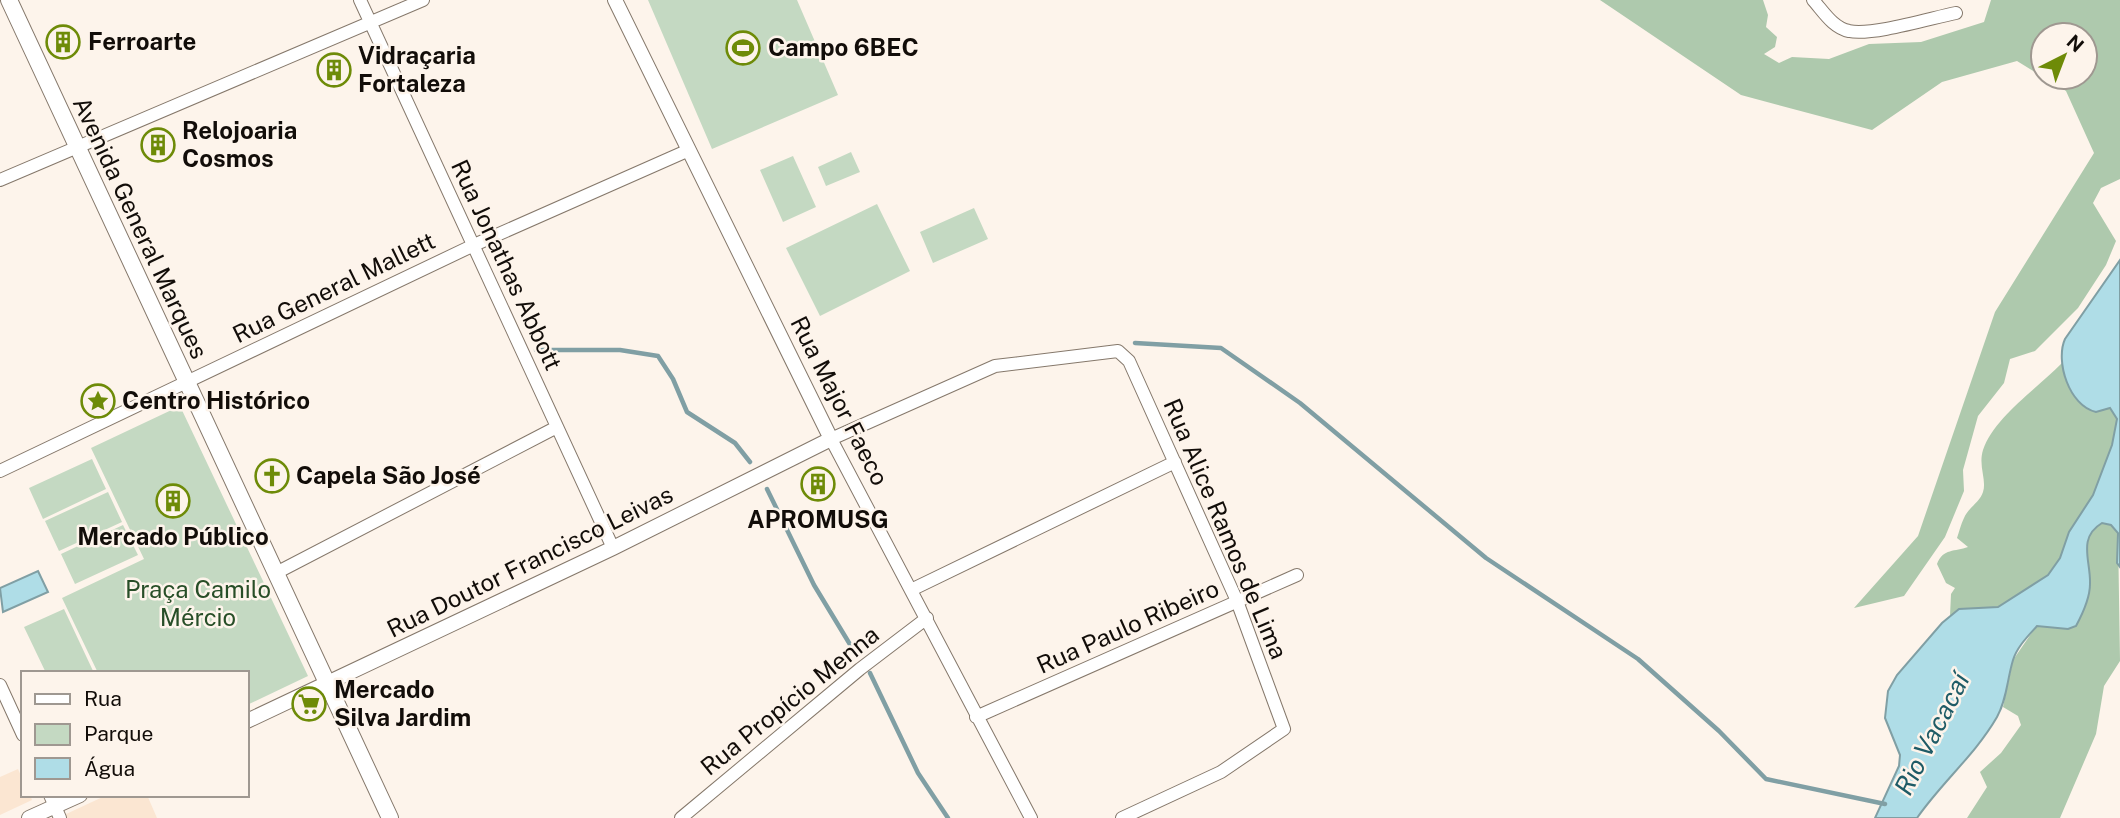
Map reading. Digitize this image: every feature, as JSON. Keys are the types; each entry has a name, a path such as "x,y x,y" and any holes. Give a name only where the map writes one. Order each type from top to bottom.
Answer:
{"main road":[{"name":"Avenida General Marques","path":"7,7 78,148 390,818"}],"street":[{"name":"Rua Jonathas Abbott","path":"360,0 612,548"},
{"path":"0,180 423,0"},
{"name":"Rua Major Faeco","path":"615,0 831,439 913,589 976,717 1031,818"},
{"path":"1813,0 1832,22 1848,31 1866,31 1956,13"},
{"name":"Rua General Mallett","path":"0,471 474,245 689,150"},
{"name":"Rua Alice Ramos de Lima","path":"831,439 995,366 1118,351 1129,360 1237,601 1284,729 1221,772 1122,818"},
{"path":"276,573 557,427"},
{"name":"Rua Doutor Francisco Leivas","path":"248,720 612,548 831,439"},
{"path":"913,589 1175,462"},
{"name":"Rua Paulo Ribeiro","path":"976,717 1297,575"},
{"name":"Rua Propício Menna","path":"681,818 860,669 927,618"},
{"path":"0,685 21,731"},
{"path":"30,818 75,797"}],"shaded area":[{"path":"18,769 21,776 21,797 31,797 32,800 0,815 0,777"},
{"path":"103,797 148,797 157,818 65,818 64,815"}],"green space":[{"name":"Campo 6BEC","path":"648,0 797,0 838,95 712,149"},
{"path":"1600,0 1763,0 1768,15 1766,27 1777,37 1775,47 1764,54 1779,63 1792,57 1829,59 1869,44 1921,42 1984,22 1991,0 2120,0 2120,179 2101,188 2093,203 2116,241 2106,265 2078,308 2035,351 2010,359 2004,383 1978,416 1963,470 1964,491 1945,537 1904,596 1854,608 1918,536 1995,312 2094,153 2066,91 2099,91 2099,21 2029,21 2029,68 2017,61 1942,82 1872,130 1741,95"},
{"path":"851,152 860,172 826,186 818,167"},
{"path":"793,156 816,207 783,222 760,170"},
{"path":"877,204 910,271 820,316 786,248"},
{"path":"974,208 988,239 933,263 920,232"},
{"path":"2062,363 2064,374 2103,408 2110,407 2117,419 2112,445 2093,495 2069,532 2060,558 2048,575 1998,607 1959,609 1950,616 1951,594 1955,588 1946,583 1937,564 1946,553 1968,547 1957,538 1966,514 1983,492 1983,450 1997,426"},
{"name":"Praça Camilo Mércio","path":"180,406 308,676 248,705 248,671 97,671 62,598 144,559 91,448"},
{"path":"92,459 106,489 43,519 29,488"},
{"path":"108,492 122,522 59,551 45,521"},
{"path":"2102,523 2111,525 2118,533 2120,661 2104,686 2096,734 2060,818 1967,818 1987,787 1980,772 2001,753 2021,725 2018,716 2003,707 2013,660 2037,625 2068,629 2076,626 2090,589 2087,543 2094,529"},
{"path":"123,525 138,555 75,584 61,554"},
{"path":"64,609 93,671 45,671 24,627"}],"water":[{"name":"Rio Vacacaí","path":"2120,260 2120,567 2117,563 2118,533 2111,525 2102,523 2094,529 2087,543 2090,589 2076,626 2068,629 2037,626 2027,638 2013,660 1997,717 1979,744 1917,818 1875,818 1899,766 1900,755 1885,718 1888,691 1897,675 1942,623 1959,609 1998,607 2048,575 2060,558 2069,532 2093,495 2112,445 2117,419 2110,408 2096,412 2078,401 2063,370 2062,348 2065,339"},
{"path":"38,571 48,592 3,612 0,588"}],"waterway":[{"path":"1135,343 1221,348 1300,403 1486,558 1638,659 1719,731 1766,779 1885,804"},
{"path":"536,350 620,350 658,356 673,379 687,412 735,443 750,462"},
{"path":"767,489 814,585 857,656"},
{"path":"870,673 918,773 948,818"}],"place":[{"name":"Ferroarte","path":"63,42"},
{"name":"Campo 6BEC","path":"743,48"},
{"name":"Vidraçaria Fortaleza","path":"334,70"},
{"name":"Relojoaria Cosmos","path":"158,145"},
{"name":"Centro Histórico","path":"98,401"},
{"name":"Capela São José","path":"272,476"},
{"name":"APROMUSG","path":"818,484"},
{"name":"Mercado Público","path":"173,501"},
{"name":"Mercado Silva Jardim","path":"309,704"}]}
